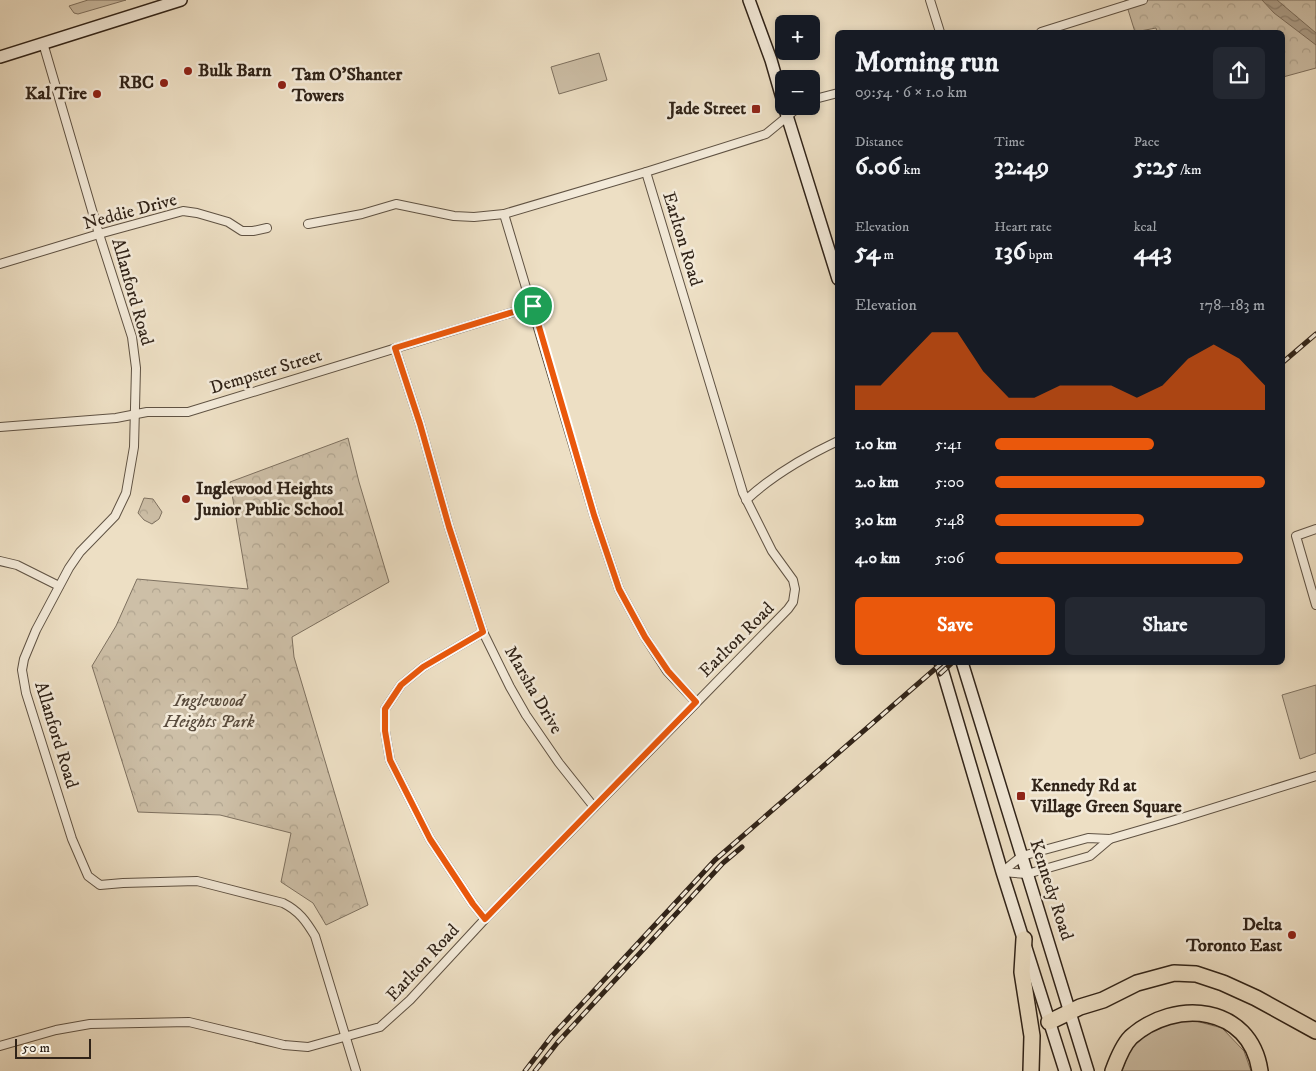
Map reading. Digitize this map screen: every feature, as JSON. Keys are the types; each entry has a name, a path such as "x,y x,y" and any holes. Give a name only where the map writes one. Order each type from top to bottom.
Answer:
{"highway":[{"path":"1024,939 1022,972 1032,1036 1031,1071"},
{"path":"1048,1022 1080,1006 1103,1000 1137,983 1174,973 1196,974 1223,983 1256,998 1316,1031"},
{"path":"1113,1071 1130,1039 1140,1031 1160,1019 1196,1012 1217,1016 1239,1028 1251,1044 1258,1060 1260,1071"}],"main road":[{"path":"0,57 181,0"},
{"path":"749,0 775,74"},
{"path":"787,115 835,269"},
{"path":"941,665 1048,1022 1066,1071"},
{"name":"Kennedy Road","path":"963,665 1088,1071"}],"street":[{"path":"930,0 939,30"},
{"path":"1047,30 1143,0"},
{"name":"Allanford Road","path":"43,43 133,342 136,368 135,415 132,464 126,493 115,516 80,552 59,586 36,630 24,659 22,670 26,693 65,817 88,876 100,886 123,883 197,881 284,903 292,908 305,919 315,936 356,1071"},
{"path":"820,98 835,94"},
{"path":"308,224 362,214 396,204 454,216 474,217 504,214 768,133 781,115"},
{"name":"Earlton Road","path":"0,1046 56,1030 79,1026 189,1022 284,1045 308,1047 380,1027 410,1000 485,919 788,609 793,602 795,589 793,580 772,551 746,500 646,172"},
{"name":"Neddie Drive","path":"0,264 183,211 228,222 242,231 267,228"},
{"path":"504,214 594,515 619,589 645,637 668,671 696,702"},
{"name":"Dempster Street","path":"0,427 116,418 147,412 188,412 533,306"},
{"name":"Marsha Drive","path":"395,348 483,632 510,687 529,720 559,763 594,807"},
{"path":"746,500 776,475 797,461 835,442"},
{"path":"1316,529 1296,536 1316,605"},
{"path":"0,561 18,565 59,586"},
{"path":"483,632 423,667 401,685 385,709 385,731 390,760 430,839 485,919"},
{"path":"1002,872 1022,856 1088,838 1110,839 1316,776"},
{"path":"1002,872 1027,874 1090,856 1110,839"}],"green space":[{"path":"88,0 126,0 78,14 74,13 69,6"},
{"path":"1125,0 1316,0 1316,68 1285,76 1285,30 1156,30 1156,28 1134,30"},
{"path":"599,53 607,80 559,94 551,67"},
{"name":"Inglewood Heights Park","path":"348,438 389,582 292,637 294,657 368,905 326,925 313,903 281,882 291,833 220,815 138,812 92,666 116,626 137,579 248,589 230,482"},
{"path":"144,498 153,499 162,512 159,519 152,524 144,520 138,513"},
{"path":"1316,685 1316,753 1300,759 1282,695"},
{"path":"1192,1020 1222,1028 1244,1051 1251,1071 1122,1071 1133,1041 1157,1026"}],"water":[{"path":"1262,0 1277,0 1316,33 1316,45 1274,13"}],"railway":[{"path":"1285,360 1316,334"},
{"path":"525,1071 551,1037 715,860 940,665"},
{"path":"940,674 950,665"},
{"path":"535,1071 558,1042 723,863 742,847"}],"place":[{"name":"Bulk Barn","path":"188,71"},
{"name":"RBC","path":"164,83"},
{"name":"Tam O'Shanter Towers","path":"282,85"},
{"name":"Kal Tire","path":"97,94"},
{"name":"Jade Street","path":"756,109"},
{"name":"Inglewood Heights Junior Public School","path":"186,499"},
{"name":"Kennedy Rd at Village Green Square","path":"1021,796"},
{"name":"Delta Toronto East","path":"1292,935"}],"route":[{"path":"533,306 538,329 594,515 619,589 645,637 668,671 696,702 485,919 430,839 390,760 386,743 385,709 401,685 423,667 483,632 395,348 533,306"}]}
